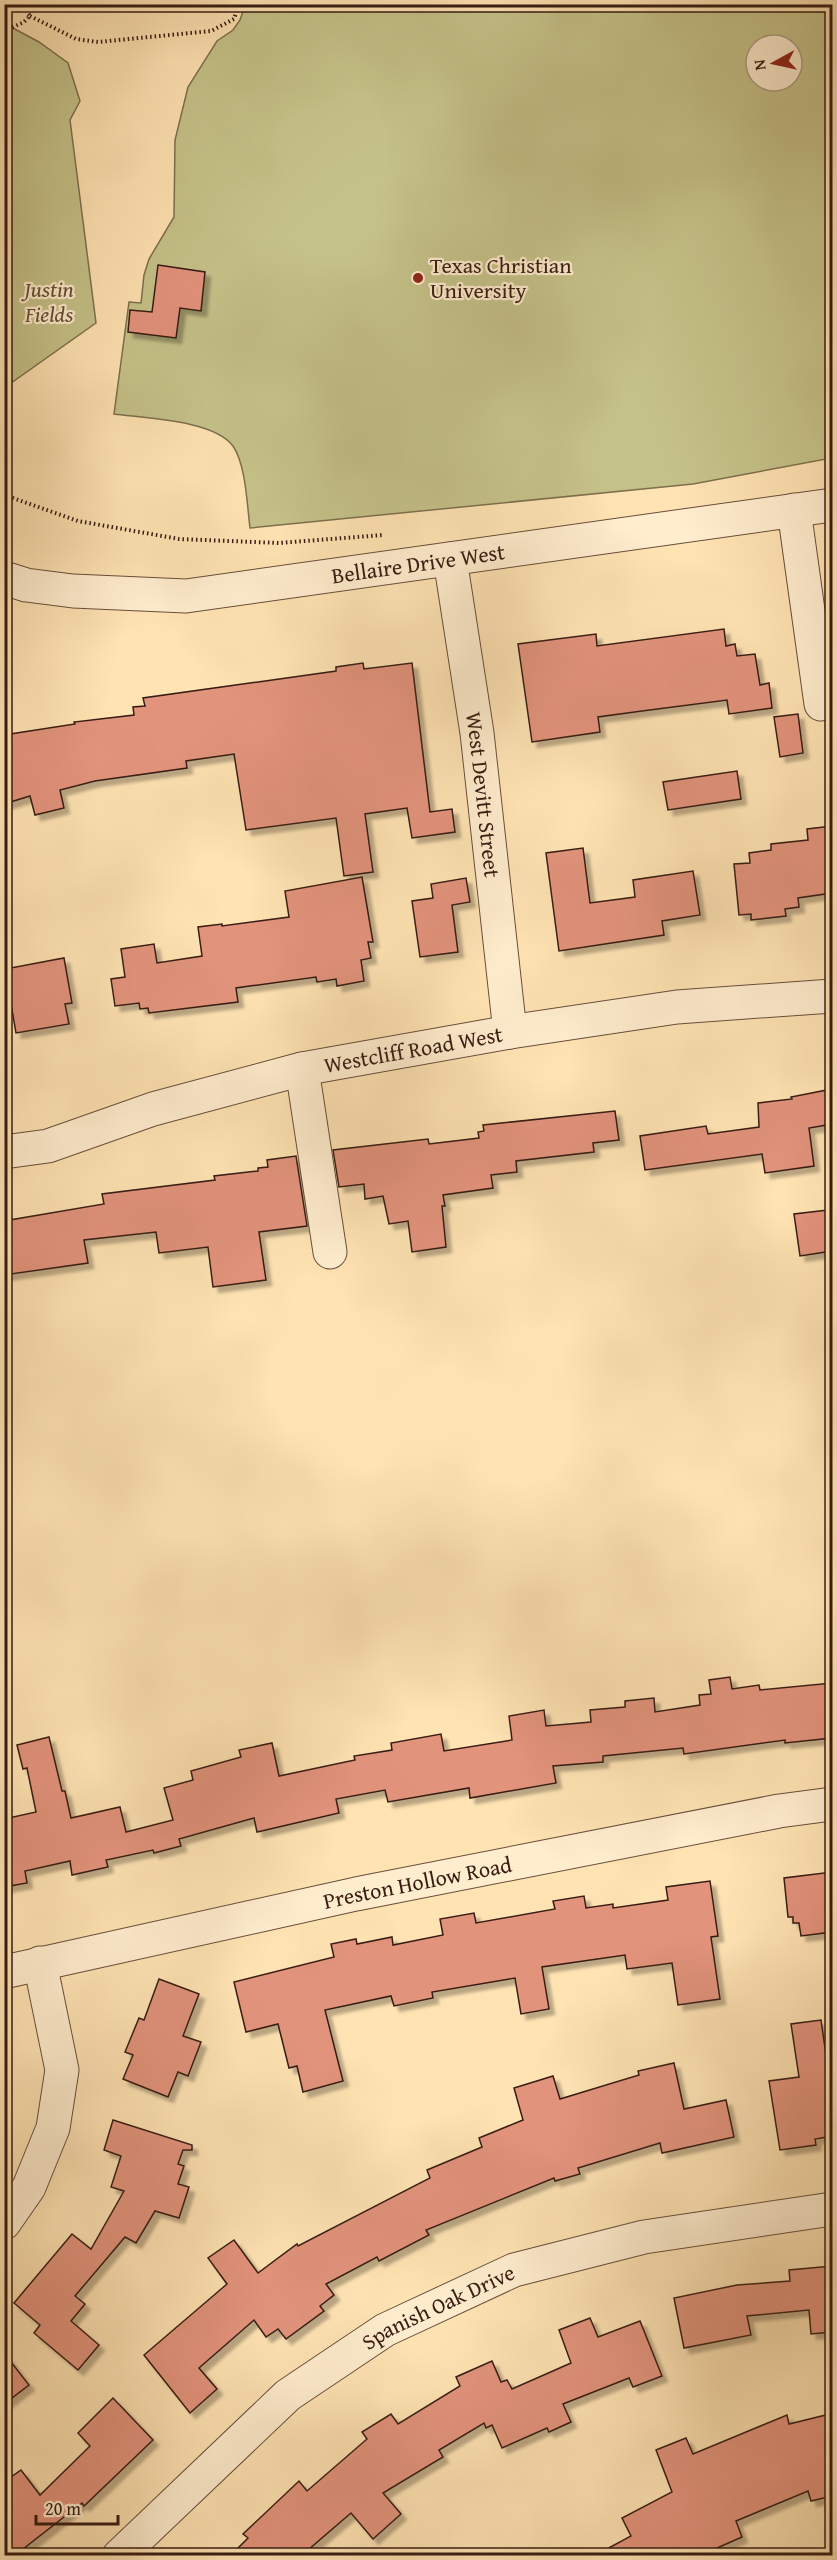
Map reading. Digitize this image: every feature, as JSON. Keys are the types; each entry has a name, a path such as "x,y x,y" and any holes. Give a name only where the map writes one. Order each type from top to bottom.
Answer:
{"street":[{"name":"Bellaire Drive West","path":"4,578 26,585 73,591 186,596 832,505"},
{"path":"794,510 821,704"},
{"name":"West Devitt Street","path":"450,560 477,733 510,1032"},
{"name":"Westcliff Road West","path":"4,1152 48,1146 153,1109 302,1069 510,1032 677,1007 832,996"},
{"path":"302,1069 330,1252"},
{"name":"Preston Hollow Road","path":"4,1972 356,1894 779,1811 832,1804"},
{"path":"4,2223 29,2187 53,2128 62,2070 40,1963"},
{"name":"Spanish Oak Drive","path":"118,2556 288,2395 385,2330 514,2270 644,2236 832,2208"}],"path":[{"path":"22,4 30,16 76,39 98,42 211,31 234,19 239,4"},
{"path":"4,31 24,22 30,16"},
{"path":"4,495 78,521 179,539 279,543 385,535"}],"green space":[{"name":"Texas Christian University","path":"245,5 832,5 832,458 693,484 250,528 241,464 233,446 224,437 178,422 114,414 129,302 141,303 144,275 149,259 174,217 175,140 188,87 217,41 233,30 240,20"},
{"name":"Justin Fields","path":"9,26 39,42 68,63 80,101 70,120 96,323 11,383 5,384 4,28"}],"building":[{"path":"158,265 205,272 201,311 180,308 176,338 128,332 130,310 152,312"},
{"path":"724,629 726,646 735,644 737,656 755,654 760,685 769,683 772,708 729,714 727,700 598,717 600,732 532,742 518,644 596,634 597,646"},
{"path":"363,663 364,669 412,663 430,812 452,809 455,832 412,838 407,808 365,814 373,872 344,876 336,818 246,830 234,754 186,761 187,768 95,781 60,790 64,808 35,815 30,796 4,804 4,735 75,724 74,722 134,715 133,707 145,706 143,698 336,671 336,667"},
{"path":"798,714 803,753 780,757 774,717"},
{"path":"737,771 741,799 668,810 663,782"},
{"path":"832,826 832,893 798,898 799,907 785,909 786,916 751,920 751,914 739,915 734,864 750,863 749,853 771,850 771,844 808,840 807,829"},
{"path":"583,848 590,903 635,897 633,880 693,871 700,915 662,921 664,935 559,951 546,853"},
{"path":"362,877 373,942 368,942 371,958 361,960 364,981 337,986 336,979 317,982 316,977 236,988 238,1002 149,1013 148,1008 140,1009 139,1003 115,1006 111,979 125,977 121,949 154,944 157,963 202,956 198,927 289,917 285,891"},
{"path":"466,878 470,902 452,905 458,952 420,957 412,901 433,898 431,884"},
{"path":"64,958 72,1003 65,1004 69,1024 16,1033 5,969"},
{"path":"832,1089 832,1124 809,1128 814,1166 765,1173 762,1154 645,1170 640,1136 706,1126 708,1134 759,1127 758,1103 792,1099 791,1097"},
{"path":"615,1111 619,1140 593,1143 594,1152 516,1161 517,1172 491,1175 493,1188 443,1195 446,1247 412,1252 408,1221 389,1224 383,1196 365,1199 364,1184 339,1187 333,1150 428,1139 429,1144 479,1138 478,1132 484,1131 483,1125"},
{"path":"296,1156 307,1226 259,1232 266,1280 213,1287 208,1247 159,1253 156,1232 84,1240 88,1263 4,1275 4,1221 104,1204 102,1194 215,1180 214,1176 258,1171 258,1168 268,1167 267,1160"},
{"path":"832,1211 832,1251 800,1256 794,1214"},
{"path":"730,1677 732,1689 759,1685 760,1690 832,1683 832,1738 785,1743 785,1740 684,1754 683,1748 603,1756 603,1762 553,1766 556,1783 470,1798 469,1788 388,1802 385,1790 336,1799 339,1813 257,1832 254,1818 179,1839 181,1846 154,1853 153,1850 106,1860 108,1867 72,1875 70,1861 25,1871 27,1883 4,1887 4,1819 36,1812 27,1768 23,1769 17,1745 49,1737 71,1818 120,1807 126,1832 173,1820 164,1788 193,1780 191,1771 241,1757 239,1750 272,1743 279,1776 355,1760 354,1756 392,1750 391,1743 441,1734 444,1751 512,1740 509,1716 544,1710 546,1726 591,1722 590,1710 625,1707 625,1701 654,1698 655,1712 700,1705 699,1695 711,1694 709,1680"},
{"path":"832,1872 832,1932 801,1936 799,1923 793,1923 793,1917 788,1917 784,1878"},
{"path":"710,1881 718,1936 711,1937 720,1999 678,2005 672,1963 627,1969 625,1955 542,1967 549,2009 521,2014 515,1978 432,1992 433,1998 394,2006 391,1996 325,2010 343,2081 303,2092 297,2066 289,2068 278,2024 246,2032 234,1982 334,1957 331,1944 356,1939 357,1944 392,1937 393,1945 443,1935 440,1919 474,1913 476,1923 555,1909 553,1901 584,1896 586,1908 613,1904 613,1908 668,1900 666,1887"},
{"path":"159,1979 199,1994 183,2036 201,2042 188,2076 178,2072 168,2097 123,2079 133,2055 125,2052 139,2018 144,2020"},
{"path":"821,2020 832,2097 832,2136 815,2139 816,2145 780,2150 769,2081 799,2077 791,2024"},
{"path":"674,2063 684,2109 726,2100 734,2137 662,2153 660,2143 578,2168 580,2174 555,2181 554,2178 426,2230 429,2235 379,2261 377,2257 326,2284 334,2295 320,2306 324,2311 286,2339 278,2329 266,2337 254,2320 199,2368 217,2389 190,2413 144,2355 227,2284 208,2258 234,2240 258,2273 297,2244 298,2246 430,2178 427,2170 482,2147 479,2138 523,2120 514,2088 553,2076 560,2099 639,2075 638,2071"},
{"path":"113,2120 192,2145 192,2150 183,2150 178,2164 184,2166 178,2184 189,2187 179,2218 155,2211 136,2243 125,2237 75,2296 85,2304 71,2321 99,2345 78,2370 34,2333 40,2325 14,2303 72,2234 91,2249 124,2191 111,2187 121,2156 104,2150"},
{"path":"832,2266 832,2332 811,2334 809,2310 747,2316 751,2335 684,2348 674,2298 737,2285 790,2281 789,2270"},
{"path":"590,2318 598,2337 640,2321 662,2376 633,2387 629,2378 563,2404 571,2422 549,2432 547,2428 502,2448 492,2425 486,2428 484,2423 439,2450 443,2457 383,2493 401,2514 373,2539 351,2513 301,2556 230,2556 248,2538 243,2534 299,2481 307,2491 367,2439 362,2432 391,2414 398,2424 460,2386 456,2377 492,2361 501,2382 507,2380 512,2389 571,2363 559,2330"},
{"path":"4,2353 29,2385 4,2404"},
{"path":"113,2398 153,2440 84,2506 82,2503 14,2556 4,2556 4,2482 21,2470 40,2495 90,2446 78,2433"},
{"path":"830,2414 832,2496 811,2501 808,2491 736,2521 742,2537 699,2556 594,2556 631,2536 622,2518 672,2492 656,2450 686,2438 693,2454 787,2415 789,2424"}],"place":[{"name":"Texas Christian University","path":"418,278"}]}
